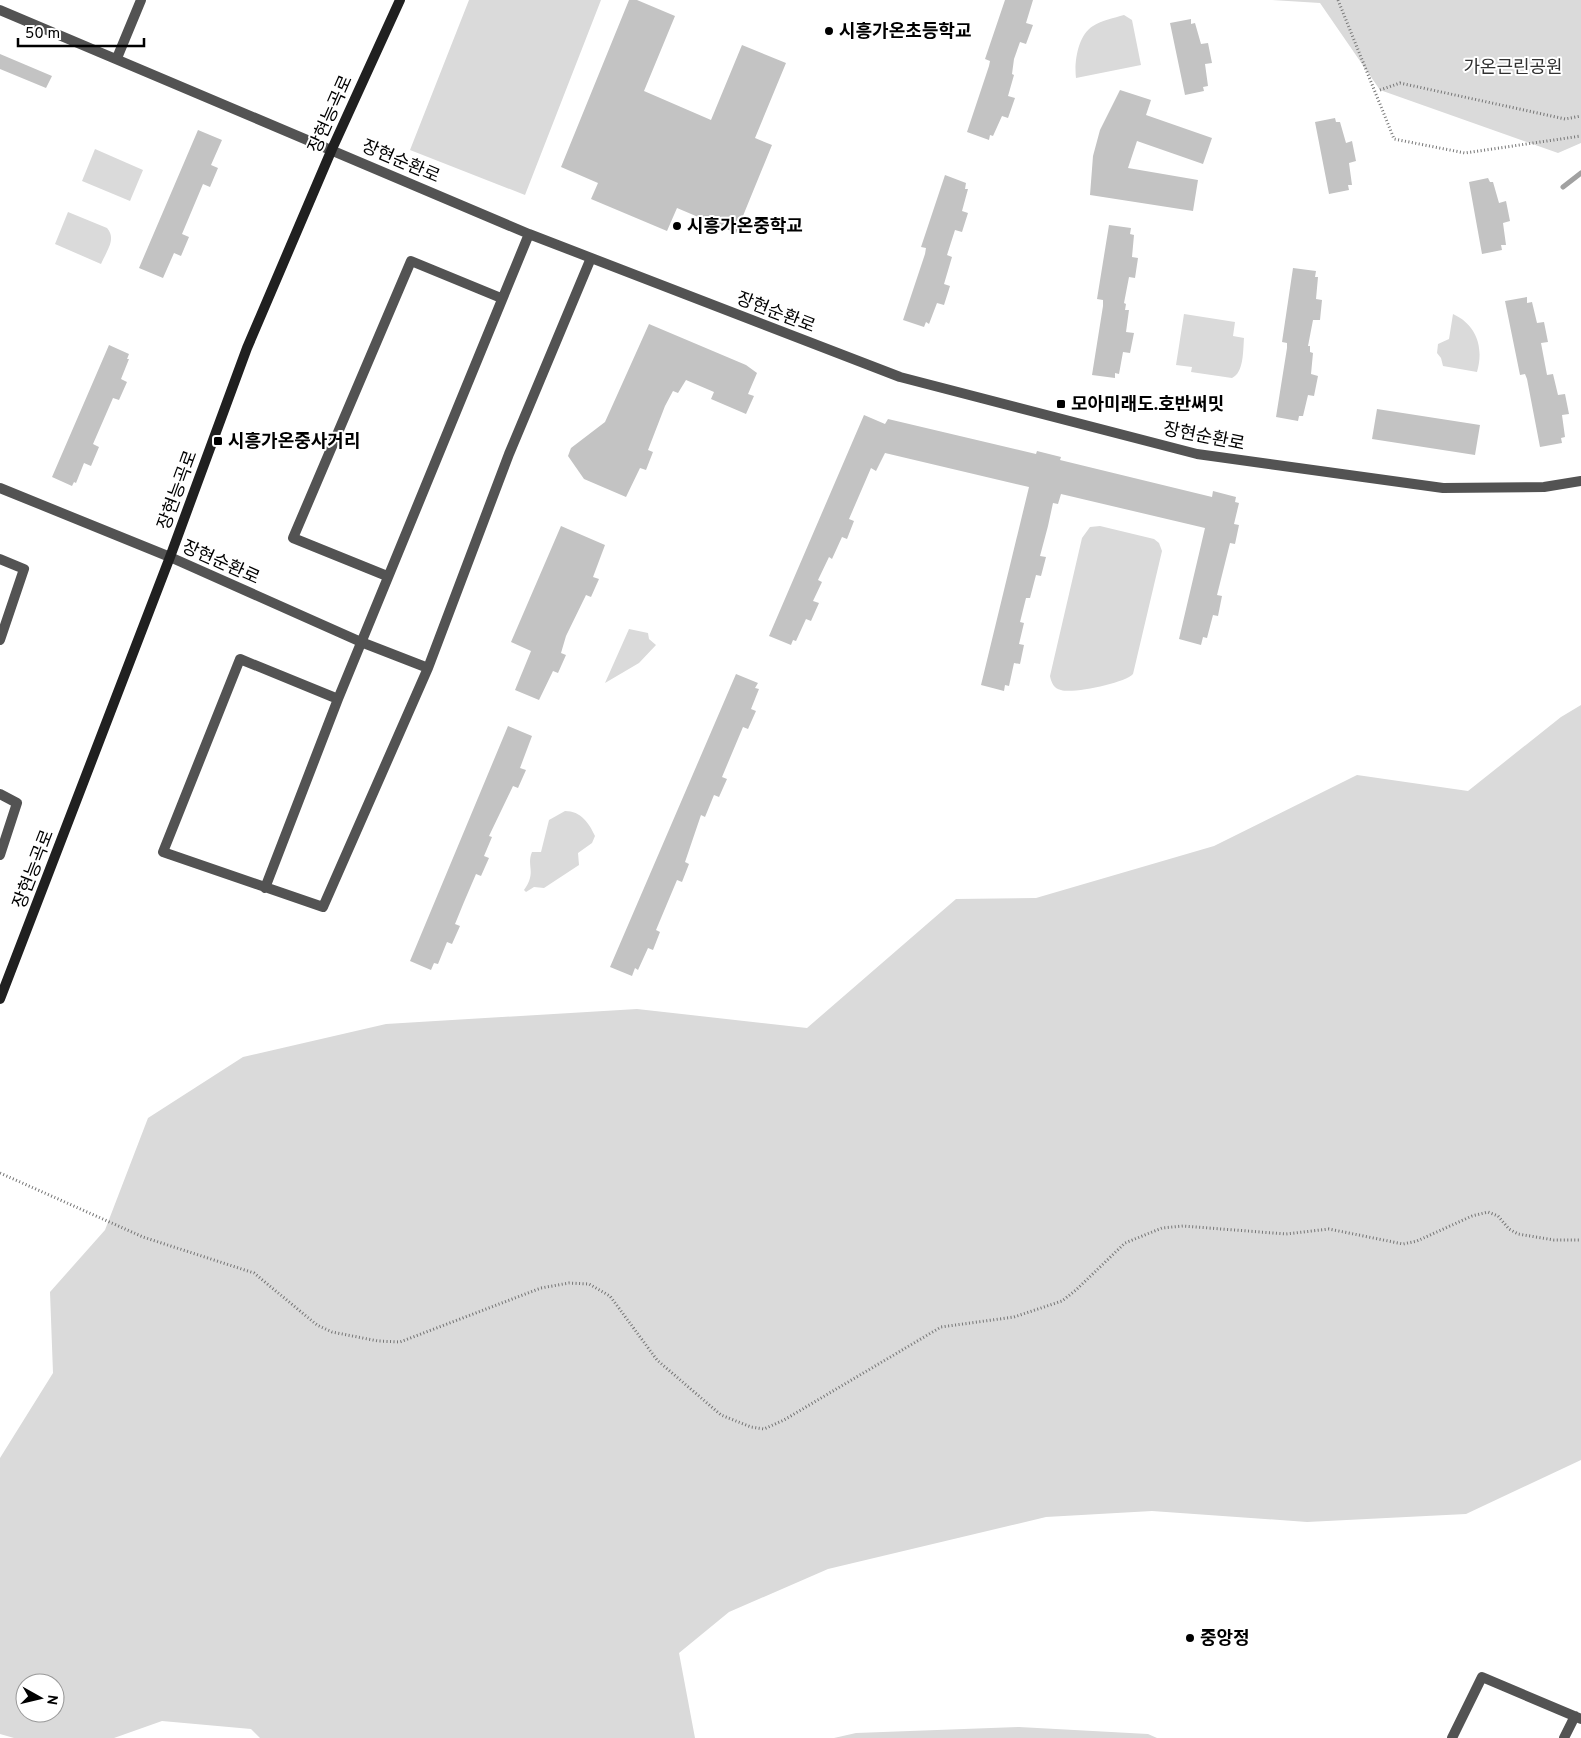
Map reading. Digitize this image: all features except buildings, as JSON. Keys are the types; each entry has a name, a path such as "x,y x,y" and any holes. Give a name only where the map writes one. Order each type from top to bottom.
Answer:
{"main road":[{"name":"장현능곡로","path":"0,999 170,557 247,348 332,149 400,0"}],"street":[{"path":"117,58 141,0"},
{"name":"장현순환로","path":"0,10 529,234 900,377 1197,454 1443,488 1544,487 1581,481"},
{"path":"265,888 387,576 529,234"},
{"path":"338,699 240,658 163,852 323,907 428,668 509,454 590,258"},
{"path":"387,576 293,538 411,261 501,298"},
{"name":"장현순환로","path":"0,488 170,557 362,642 428,668"},
{"path":"0,559 24,569 0,640"},
{"path":"0,794 18,803 0,855"},
{"path":"1452,1738 1482,1677 1578,1717 1564,1738"}],"path":[{"path":"1338,0 1394,139 1465,153 1581,136"},
{"path":"1380,90 1400,83 1565,120 1581,116"},
{"path":"0,1173 143,1237 254,1273 317,1325 332,1332 359,1338 389,1343 400,1342 541,1288 569,1283 589,1284 610,1296 657,1360 710,1406 734,1422 764,1429 784,1420 941,1327 1014,1317 1062,1301 1125,1243 1162,1228 1183,1226 1286,1234 1329,1229 1403,1244 1417,1241 1472,1216 1488,1212 1498,1216 1509,1229 1518,1234 1554,1240 1581,1240"}],"green space":[{"path":"469,0 601,0 525,195 410,150"},
{"name":"가온근린공원","path":"1272,0 1581,0 1581,143 1558,153 1380,90 1320,3"},
{"path":"1124,15 1132,20 1141,65 1076,78 1078,49 1088,30 1100,22"},
{"path":"95,149 143,170 130,201 82,181"},
{"path":"68,212 107,228 110,232 110,246 101,264 55,244"},
{"path":"1184,314 1235,322 1233,336 1244,338 1241,366 1236,375 1232,378 1191,372 1192,367 1176,365"},
{"path":"1453,314 1468,324 1477,338 1480,354 1477,372 1443,366 1441,358 1437,353 1438,344 1449,339"},
{"path":"1100,526 1154,539 1159,543 1162,551 1133,674 1120,681 1098,687 1061,690 1053,685 1050,676 1082,538 1090,527"},
{"path":"629,629 648,633 649,639 656,645 639,663 605,683"},
{"path":"1581,705 1581,1460 1466,1514 1307,1522 1152,1511 1046,1517 828,1569 729,1612 679,1653 695,1738 260,1738 251,1729 162,1721 114,1738 14,1738 0,1734 0,1458 53,1373 50,1292 105,1230 148,1118 243,1057 386,1024 637,1009 807,1028 956,899 1036,898 1214,846 1357,775 1468,791 1561,717"},
{"path":"565,811 580,815 587,822 595,836 592,843 578,853 579,865 544,888 534,887 526,892 524,890 531,874 530,857 532,852 541,852 549,820"},
{"path":"1019,1727 1148,1734 1157,1738 834,1738 856,1733"}],"waterway":[{"path":"1563,187 1581,173"}],"place":[{"name":"시흥가온초등학교","path":"829,31"},
{"name":"시흥가온중학교","path":"677,226"},
{"name":"모아미래도.호반써밋","path":"1061,404"},
{"name":"시흥가온중사거리","path":"218,441"},
{"name":"중앙정","path":"1190,1638"}]}
